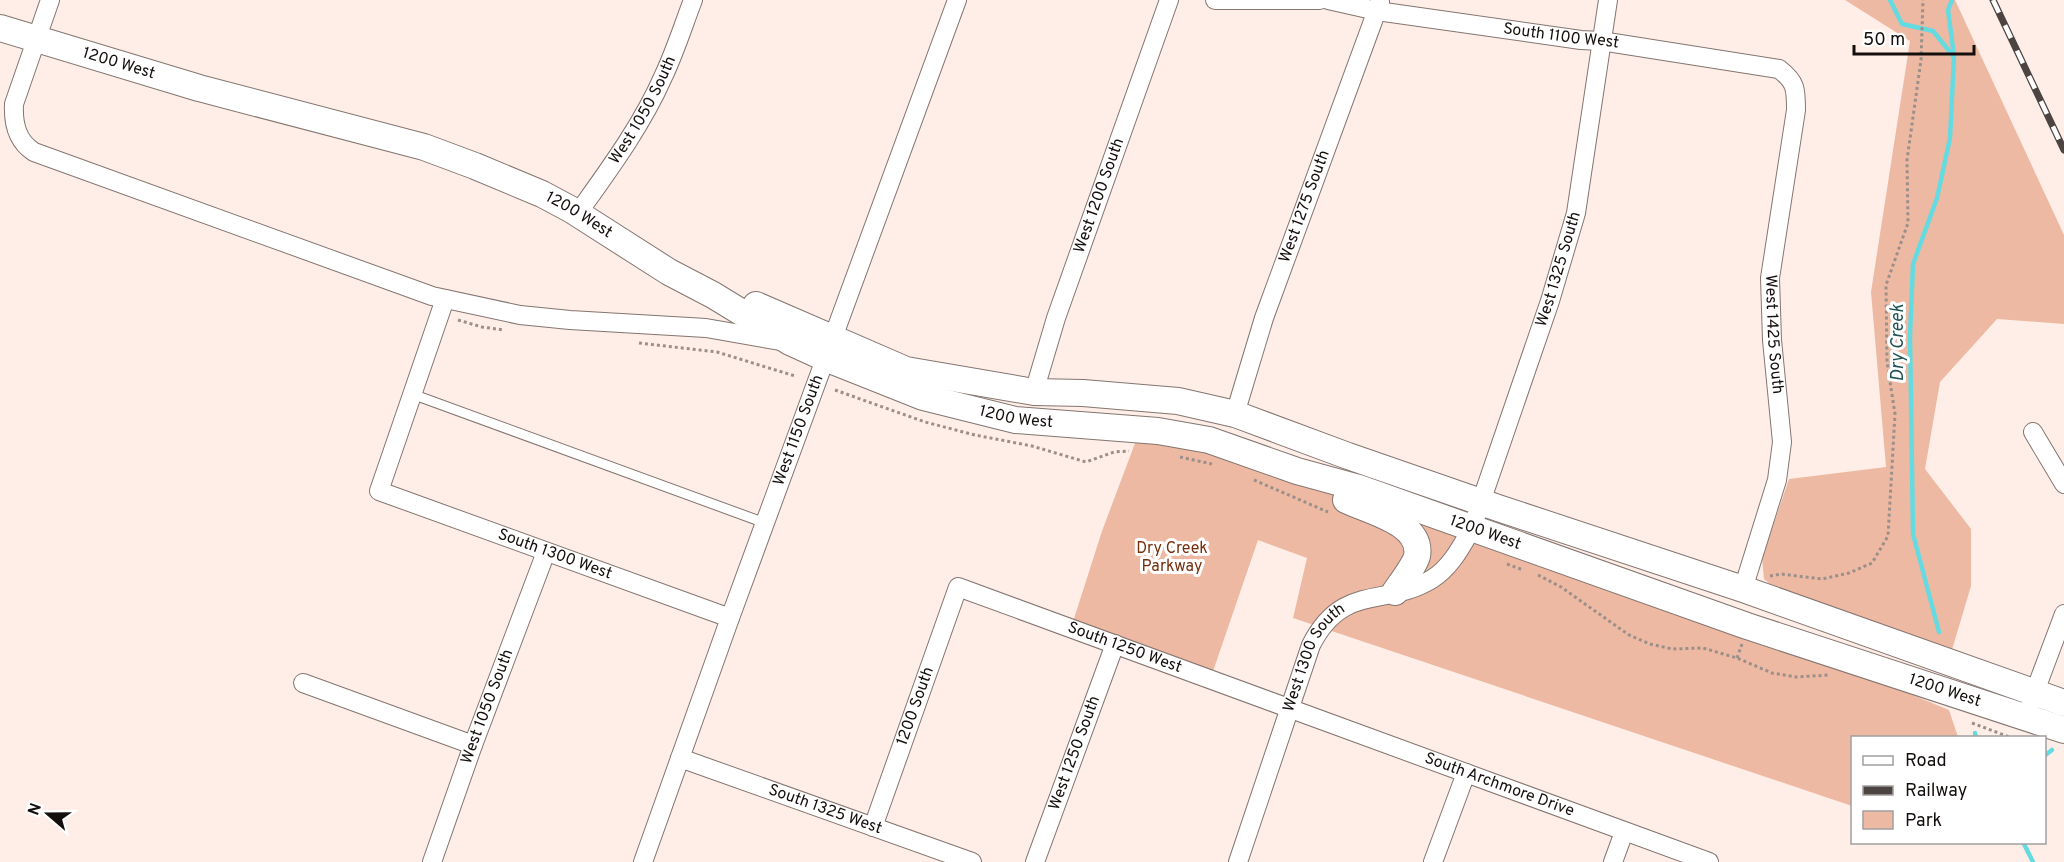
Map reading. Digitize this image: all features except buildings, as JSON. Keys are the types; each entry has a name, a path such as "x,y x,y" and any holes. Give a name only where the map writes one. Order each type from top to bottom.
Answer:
{"street":[{"path":"50,0 14,104 13,115 18,136 34,152 432,296 529,316 706,328 790,342"},
{"name":"West 1050 South","path":"580,210 652,100 664,76 693,0"},
{"name":"West 1150 South","path":"643,862 957,0"},
{"name":"West 1200 South","path":"1034,392 1056,318 1169,0"},
{"path":"1215,0 1320,0"},
{"name":"South 1100 West","path":"1328,0 1779,69 1791,78"},
{"name":"West 1325 South","path":"1472,528 1550,301 1576,213 1608,0"},
{"name":"West 1275 South","path":"1235,414 1264,318 1379,6"},
{"name":"1200 West","path":"0,17 38,34 199,88 424,147 475,166 580,210 698,278 923,397 1015,420 1168,433 1209,440 1297,471 1359,488 1472,528 1747,626 2019,727 2064,730"},
{"name":"1200 West","path":"0,28 38,34"},
{"name":"West 1425 South","path":"1743,589 1777,480 1782,442 1772,340 1770,278 1796,110 1796,90 1791,78"},
{"name":"1200 West","path":"580,210 669,272 713,295 790,342 829,348 906,370 1034,392 1083,393 1178,401 1235,414 1480,502 1743,589 2064,703"},
{"path":"412,394 445,299"},
{"name":"South 1300 West","path":"412,394 378,490 730,618"},
{"path":"2033,432 2064,484"},
{"path":"1297,471 1345,499 1411,532 1416,539 1417,557 1395,592"},
{"name":"West 1300 South","path":"1238,862 1311,645 1325,620 1340,609 1357,601 1413,588 1432,578 1449,565 1472,528"},
{"name":"West 1050 South","path":"432,862 473,745 546,552"},
{"name":"South 1250 West","path":"958,587 1289,709"},
{"name":"1200 South","path":"873,826 958,587"},
{"path":"2019,727 2035,692 2064,614"},
{"name":"West 1250 South","path":"1035,862 1115,644"},
{"path":"303,683 473,745"},
{"name":"South Archmore Drive","path":"1289,709 1709,862"},
{"name":"South 1325 West","path":"680,758 972,862"},
{"path":"1433,862 1466,773"},
{"path":"1613,862 1624,832"}],"lane":[{"path":"412,394 765,523"}],"path":[{"path":"1767,577 1781,574 1822,579 1849,573 1872,563 1888,536 1895,414 1887,362 1886,285 1908,223 1907,160 1922,60 1923,0"},
{"path":"458,320 513,332"},
{"path":"632,342 717,352 795,376"},
{"path":"834,390 925,422 1032,446 1086,462 1114,452 1136,450"},
{"path":"1177,457 1217,465"},
{"path":"1248,477 1333,514"},
{"path":"1503,562 1532,572 1562,587 1629,635 1650,644 1672,649 1703,648 1737,658 1772,673 1796,677 1833,675"},
{"path":"1737,658 1743,639"},
{"path":"1970,723 2019,727"}],"green space":[{"path":"1845,0 1955,0 2064,235 2064,324 1997,319 1940,382 1925,469 1971,529 1971,586 1951,653 1776,589 1764,579 1762,558 1789,479 1886,467 1871,292 1910,41"},
{"name":"Dry Creek Parkway","path":"1140,430 1392,499 1747,626 1949,710 1958,736 1851,736 1851,806 1293,618 1307,558 1258,540 1210,680 1071,628 1102,531"}],"waterway":[{"name":"Dry Creek","path":"1890,0 1902,24 1933,31 1954,57 1950,138 1937,198 1913,264 1910,335 1913,534 1939,632"},
{"name":"Dry Creek","path":"1952,0 1948,10 1954,56"},
{"path":"2046,754 2052,750"},
{"name":"Dry Creek","path":"2024,844 2033,862"}],"railway":[{"path":"1993,0 2064,150"}]}
